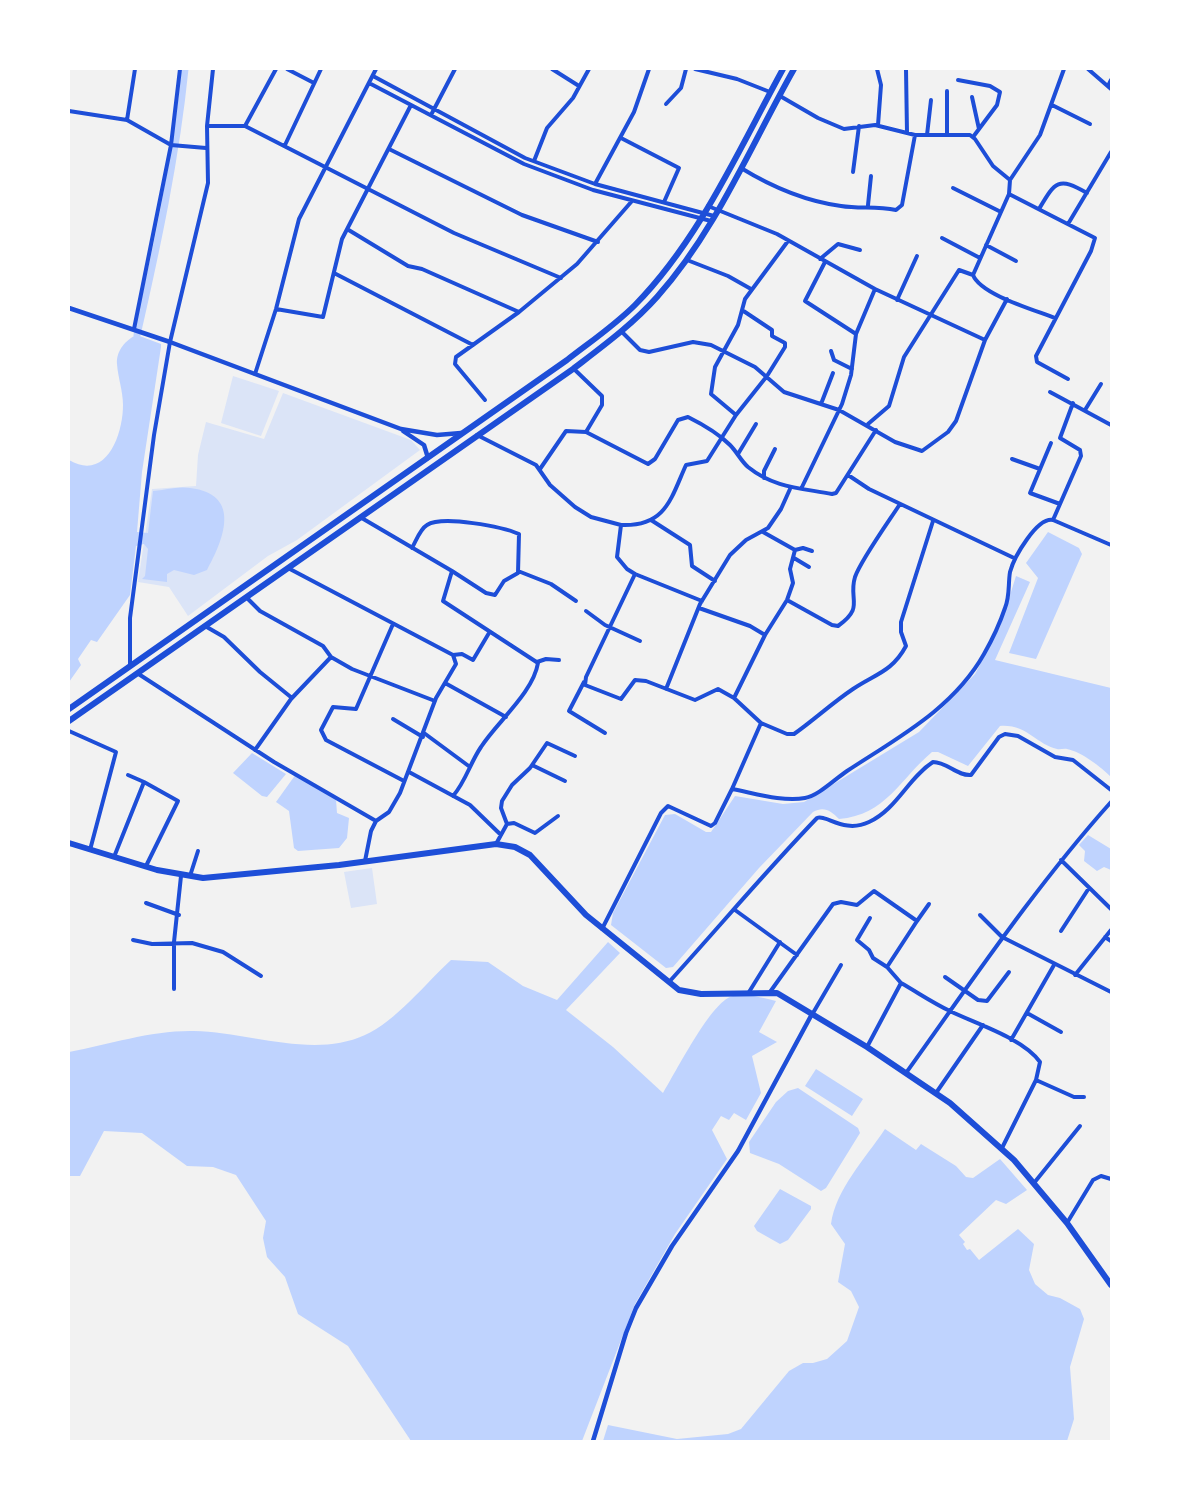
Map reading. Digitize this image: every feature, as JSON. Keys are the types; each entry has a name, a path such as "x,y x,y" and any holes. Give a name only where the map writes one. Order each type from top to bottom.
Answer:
{"highway":[{"path":"69,709 615,324 662,274 703,216 783,69"},
{"path":"69,721 573,369 622,332 658,296 686,260 714,216 794,69"},
{"path":"69,843 89,851 189,877 224,877 365,862 496,844 515,847 530,855 602,930 669,982 689,993 770,992 790,999 936,1094 1002,1148 1067,1222 1109,1277 1111,1285"}],"street":[{"path":"127,120 135,69"},
{"path":"136,330 172,145 180,69"},
{"path":"130,666 130,618 169,341 206,196 207,126 213,69"},
{"path":"245,126 276,69"},
{"path":"287,69 314,83"},
{"path":"285,145 321,69"},
{"path":"255,374 276,309 296,228 376,69"},
{"path":"431,115 455,69"},
{"path":"552,69 580,86"},
{"path":"534,161 547,128 580,86 589,69"},
{"path":"595,184 634,112 649,69"},
{"path":"666,104 681,88 687,69"},
{"path":"695,69 710,71 770,93"},
{"path":"877,69 881,85 878,125"},
{"path":"906,69 907,133"},
{"path":"972,275 1009,194 1010,180 1037,142 1064,69"},
{"path":"1088,69 1109,87 1111,80"},
{"path":"372,76 534,161 595,184 664,202 703,216"},
{"path":"958,80 990,86 1000,92 997,105 973,137"},
{"path":"369,83 524,164 567,181 632,201 703,216 714,216 788,241 874,289 985,340"},
{"path":"947,91 947,135"},
{"path":"779,95 844,129 878,125 915,135 973,137"},
{"path":"972,97 979,129"},
{"path":"927,135 931,100"},
{"path":"276,309 323,317 339,248 411,105"},
{"path":"1052,105 1090,124"},
{"path":"69,111 127,120 172,145 206,148"},
{"path":"207,126 245,126 454,233 561,278"},
{"path":"853,172 859,126"},
{"path":"740,168 792,195 842,206 868,205 900,208 915,135"},
{"path":"973,137 993,166 1010,180"},
{"path":"621,138 676,165 679,172 664,202"},
{"path":"389,149 522,215 598,242"},
{"path":"1068,224 1111,152"},
{"path":"567,181 570,175"},
{"path":"868,205 871,176"},
{"path":"1039,209 1050,190 1060,183 1067,182 1087,193"},
{"path":"953,188 1001,212"},
{"path":"1009,194 1093,235 1095,240 1036,356 1037,362 1068,379"},
{"path":"485,400 453,361 561,278 598,242 632,201"},
{"path":"708,206 714,216"},
{"path":"347,229 408,266 422,269 519,312"},
{"path":"942,238 980,258"},
{"path":"736,415 711,394 715,367 738,325 751,289 788,241"},
{"path":"820,259 838,244 860,250"},
{"path":"986,245 1016,261"},
{"path":"897,300 917,255"},
{"path":"686,260 729,276 751,289"},
{"path":"825,262 805,301 856,333"},
{"path":"868,424 889,406 900,364 959,270 972,275 978,283 1007,299 1055,318"},
{"path":"334,273 473,345"},
{"path":"802,488 840,410 852,369 856,333 874,289"},
{"path":"622,332 640,350 649,352 693,342 711,345 767,376 784,392 840,410 868,424 895,442 921,451 948,432 957,421 985,340 1007,299"},
{"path":"69,308 169,341 401,429 437,435 463,433"},
{"path":"477,435 540,469 550,485 575,507 591,517 621,525 643,524 671,502 686,465 706,462 736,415 767,376 786,345 772,336 772,330 742,310"},
{"path":"831,351 834,360 852,369"},
{"path":"573,369 603,399 586,432"},
{"path":"821,404 833,373"},
{"path":"1085,410 1101,384"},
{"path":"1050,392 1111,425"},
{"path":"1053,520 1081,456 1080,450 1060,438 1073,403"},
{"path":"540,469 566,431 586,432 648,464 655,459 681,417 690,418 721,437 746,466 764,478 790,489 802,488 836,493 876,429"},
{"path":"738,454 756,424"},
{"path":"401,429 424,445 428,458"},
{"path":"1051,443 1030,493 1060,504"},
{"path":"764,478 764,471 775,449"},
{"path":"1012,459 1040,469"},
{"path":"848,475 933,521 1014,558"},
{"path":"666,689 702,601 715,580 735,549 763,532 777,516 790,489"},
{"path":"787,600 832,625 838,626 846,620 855,608 855,576 900,504"},
{"path":"360,517 492,596 518,571"},
{"path":"732,789 776,797 807,798 911,732 973,671 984,653 1005,608 1014,558 1038,523 1047,519 1053,520 1111,544"},
{"path":"651,520 690,545 692,566 715,580"},
{"path":"584,682 591,688 621,699 635,680 695,700 718,689 734,698 761,723 787,734 794,734 853,689 886,672 901,654 906,646 901,632 901,622 933,521"},
{"path":"412,548 429,524 478,523 502,527 519,534 518,571"},
{"path":"621,525 617,557 635,574 702,601"},
{"path":"763,532 795,550 803,548 812,551"},
{"path":"734,698 765,635 787,600 793,583 790,569 795,550"},
{"path":"794,558 809,567"},
{"path":"288,568 453,655 462,654 473,660 489,633"},
{"path":"452,571 443,601 489,633 537,662 546,659 559,660"},
{"path":"518,571 551,584 576,601"},
{"path":"605,733 569,711 611,628 635,574"},
{"path":"246,597 260,611 323,646 331,657 435,701"},
{"path":"699,608 750,626 765,635"},
{"path":"586,612 611,628 639,641"},
{"path":"393,624 356,709 333,707 321,730 322,736 404,780"},
{"path":"204,626 224,637 260,672 292,698"},
{"path":"365,862 367,843 376,821 389,812 395,803 424,735 435,701 456,664 453,655"},
{"path":"255,750 292,698 331,657"},
{"path":"453,796 483,744 506,717 535,674 537,662"},
{"path":"136,673 255,750 376,821"},
{"path":"445,682 506,717"},
{"path":"393,719 424,735 470,767"},
{"path":"602,930 661,813 668,806 678,809 706,826 715,823 761,723"},
{"path":"69,731 116,752 89,851"},
{"path":"669,982 735,910 770,867 817,818 824,816 849,827 868,823 889,808 933,762 971,775 1002,735 1018,736 1055,757 1073,760 1111,790"},
{"path":"496,844 507,824 501,807 502,801 512,785 532,765 547,742 575,756"},
{"path":"532,765 565,781"},
{"path":"409,772 470,805 501,835"},
{"path":"128,775 178,801 146,867"},
{"path":"114,858 144,782"},
{"path":"906,1073 1002,937 1061,860 1111,802"},
{"path":"507,824 514,823 535,833 558,816"},
{"path":"189,877 198,851"},
{"path":"1061,860 1111,909"},
{"path":"174,989 174,942 182,876"},
{"path":"1061,931 1089,888"},
{"path":"770,992 833,904 840,902 857,905 874,891 917,921"},
{"path":"146,903 178,915"},
{"path":"887,967 929,904"},
{"path":"735,910 797,955"},
{"path":"980,915 1002,937 1111,992"},
{"path":"870,918 857,940 869,950 873,958 887,967 901,982 950,1011 1011,1040 1041,1062 1036,1080 1002,1148"},
{"path":"1075,975 1111,930"},
{"path":"1105,937 1111,941"},
{"path":"133,940 152,944 192,943 223,952 261,976"},
{"path":"749,992 780,942"},
{"path":"593,1441 626,1333 636,1308 672,1246 738,1151 841,965"},
{"path":"1011,1040 1054,965"},
{"path":"945,977 978,1000 987,1001 1009,972"},
{"path":"867,1047 901,982"},
{"path":"1027,1014 1061,1032"},
{"path":"936,1094 983,1025"},
{"path":"1036,1080 1074,1097 1084,1098"},
{"path":"1034,1184 1080,1126"},
{"path":"1067,1222 1093,1180 1101,1176 1111,1179"}],"shaded area":[{"path":"233,376 279,391 261,436 221,423"},
{"path":"283,393 411,440 420,450 297,540 268,556 188,616 169,587 138,582 152,489 196,486 198,455 206,422 264,439"},
{"path":"372,868 377,904 351,908 344,872"}],"water":[{"path":"137,335 161,344 161,347 142,472 137,532 148,533 153,491 181,487 206,492 217,499 223,508 223,532 207,570 194,575 174,570 167,574 167,582 142,579 145,576 148,549 144,544 136,546 130,595 97,642 91,640 78,659 81,665 69,682 69,460 82,465 93,465 110,452 116,441 123,405 117,359 122,346"},
{"path":"1048,532 1079,548 1082,554 1036,659 1009,653 1038,578 1026,563"},
{"path":"1016,576 1030,582 995,660 1111,688 1111,777 1079,753 1050,747 1025,731 1000,726 968,766 938,752 932,752 891,794 869,811 839,819 827,810 821,809 813,812 759,868 673,967 666,968 611,925 613,913 665,815 675,814 706,832 711,832 735,796 783,804 804,802 919,732 975,674 1000,627"},
{"path":"252,753 286,774 267,797 262,796 233,773"},
{"path":"296,774 336,800 337,813 349,818 347,838 339,848 298,851 294,848 289,811 276,802"},
{"path":"1088,835 1111,849 1111,870 1104,867 1097,871 1084,861 1085,851 1079,845"},
{"path":"608,942 620,953 566,1010 613,1047 663,1093 712,1013 730,997 747,995 776,1001 759,1032 777,1042 752,1056 761,1093 746,1120 734,1113 729,1120 721,1116 712,1130 727,1159 675,1234 635,1304 582,1441 411,1441 348,1346 298,1314 285,1277 267,1257 263,1238 266,1221 236,1175 213,1167 187,1166 142,1133 104,1131 80,1176 69,1176 69,1052 147,1035 179,1031 215,1032 303,1045 345,1042 365,1035 388,1021 451,960 488,962 523,986 557,1000"},
{"path":"816,1069 863,1099 852,1116 805,1086"},
{"path":"798,1088 858,1128 860,1133 826,1188 821,1191 779,1164 750,1153 749,1142 776,1102 788,1091"},
{"path":"885,1129 916,1150 921,1144 956,1166 966,1177 973,1178 1000,1159 1027,1190 1006,1204 996,1200 959,1235 965,1242 963,1244 967,1250 970,1249 979,1260 1018,1229 1034,1244 1029,1270 1035,1284 1048,1295 1060,1298 1080,1309 1084,1319 1070,1367 1074,1419 1067,1441 603,1441 608,1425 677,1439 728,1434 741,1429 789,1371 803,1363 827,1359 847,1341 859,1307 851,1291 838,1282 845,1244 831,1224 845,1186"},
{"path":"780,1189 811,1206 811,1209 788,1240 780,1244 757,1231 754,1226"}],"waterway":[{"path":"137,335 171,170 185,69"}]}
